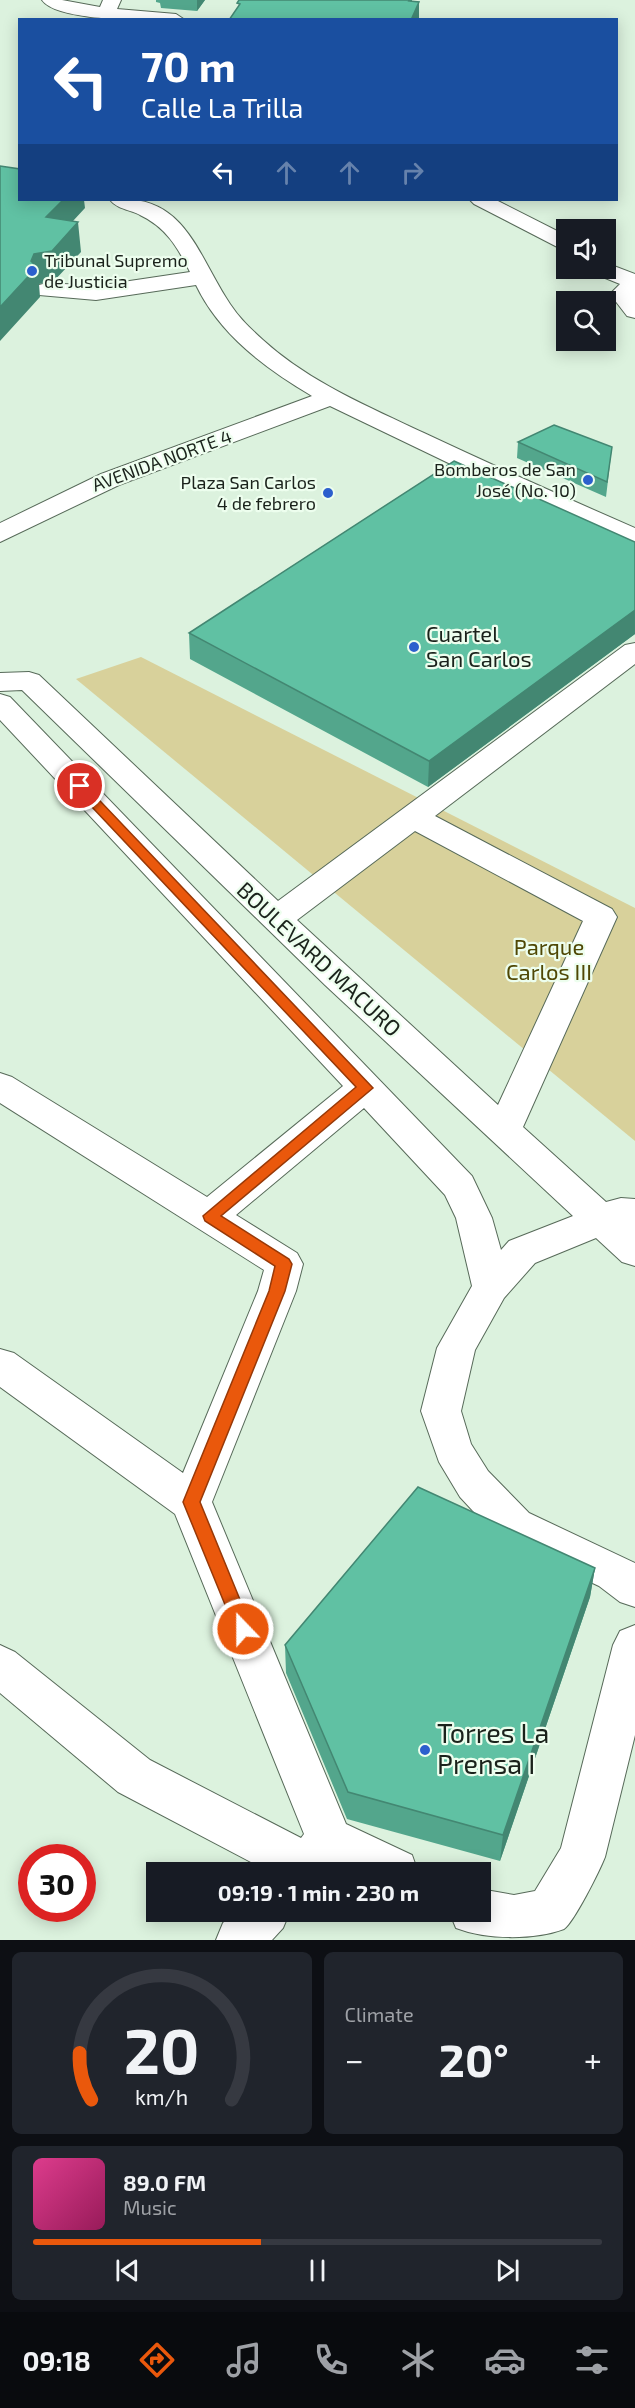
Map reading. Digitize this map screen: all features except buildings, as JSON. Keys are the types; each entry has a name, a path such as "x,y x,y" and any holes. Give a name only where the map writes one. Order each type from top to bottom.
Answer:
{"street":[{"path":"51,0 57,5 109,6 166,18"},
{"path":"124,201 150,209 169,221 188,244 211,293 237,329 264,352 329,398 635,538"},
{"path":"483,201 556,239"},
{"path":"616,265 635,272"},
{"path":"616,274 635,282 621,294 635,311"},
{"path":"47,290 96,293 204,278"},
{"name":"AVENIDA NORTE 4","path":"0,534 29,517 90,488 329,398"},
{"path":"276,919 635,651"},
{"name":"BOULEVARD MACURO","path":"0,682 29,681 276,919 504,1131 618,1217 635,1251"},
{"path":"0,703 459,1186 474,1218 491,1287"},
{"path":"413,817 601,917 504,1131"},
{"path":"0,1086 284,1264 277,1291 191,1502"},
{"path":"210,1216 365,1088"},
{"path":"618,1217 522,1252 491,1287 456,1348 441,1411 453,1450 474,1484 514,1526 614,1572 635,1588"},
{"path":"0,1365 191,1502 313,1859"},
{"path":"491,1915 514,1919 549,1912 582,1857 635,1645"},
{"path":"0,1666 134,1776 313,1859 332,1862"},
{"path":"240,1940 256,1922"}],"green space":[{"name":"Parque Carlos III","path":"141,657 635,908 635,1141 76,679"}],"place":[{"name":"Tribunal Supremo de Justicia","path":"32,271"},
{"name":"Bomberos de San José (No. 10)","path":"588,480"},
{"name":"Plaza San Carlos 4 de febrero","path":"328,493"},
{"name":"Cuartel San Carlos","path":"414,647"},
{"name":"Torres La Prensa I","path":"425,1750"}],"route":[{"path":"80,786 365,1088 210,1216 284,1264 277,1291 191,1502 243,1629"}]}
